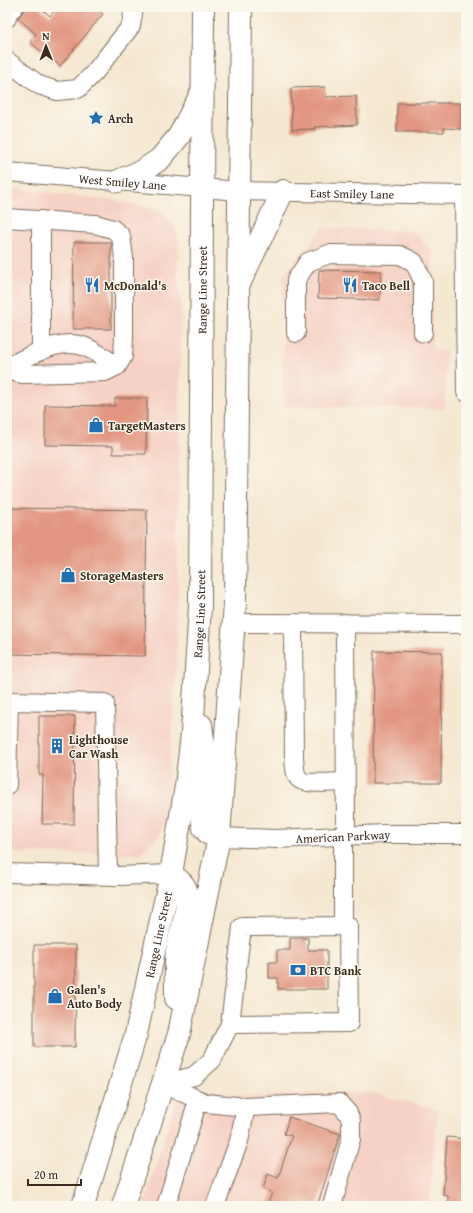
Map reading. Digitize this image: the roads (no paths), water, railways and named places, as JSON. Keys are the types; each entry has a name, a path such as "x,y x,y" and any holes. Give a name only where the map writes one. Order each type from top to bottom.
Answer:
{"main road":[{"name":"Range Line Street","path":"83,1206 136,1034 171,874 186,786 192,734 200,606 203,7"},
{"path":"123,1206 179,1034 219,837 235,604 241,7"},
{"path":"118,181 142,171 160,159 179,136 203,90"},
{"path":"238,287 283,191"},
{"path":"196,684 208,766 202,817 204,828 209,834 219,837"},
{"path":"171,874 186,888 187,900 184,922 177,952 175,1045"}],"street":[{"path":"7,18 8,13 14,7"},
{"path":"7,61 39,84 57,91 78,89 94,73 131,26 134,7"},
{"name":"West Smiley Lane","path":"7,172 239,191"},
{"name":"East Smiley Lane","path":"239,191 465,195"},
{"path":"465,195 466,392"},
{"path":"7,218 95,224 114,229 121,236 124,258 123,356 117,366 105,372 22,374 7,370"},
{"path":"41,220 41,351"},
{"path":"296,333 296,280 308,262 329,254 400,255 414,262 422,280 423,333"},
{"path":"7,367 51,346 71,343 88,348 117,366"},
{"path":"234,623 466,624"},
{"path":"293,623 294,758 296,774 299,780 306,782 345,782"},
{"path":"344,926 345,623"},
{"path":"7,785 9,701 105,703 108,875"},
{"name":"American Parkway","path":"219,837 276,839 384,834 466,834"},
{"path":"7,873 108,875 171,874"},
{"path":"163,1084 194,1076 212,1060 230,1024 242,927 348,926 350,1023 230,1024"},
{"path":"163,1084 206,1104 246,1107 339,1103 348,1113 351,1121 351,1139 332,1206"},
{"path":"166,1206 198,1100"},
{"path":"215,1206 239,1141 246,1107"}],"place":[{"name":"Arch","path":"96,118"},
{"name":"McDonald's","path":"92,285"},
{"name":"Taco Bell","path":"350,285"},
{"name":"TargetMasters","path":"96,425"},
{"name":"StorageMasters","path":"68,575"},
{"name":"Lighthouse Car Wash","path":"57,746"},
{"name":"BTC Bank","path":"298,970"},
{"name":"Galen's Auto Body","path":"55,996"}]}
